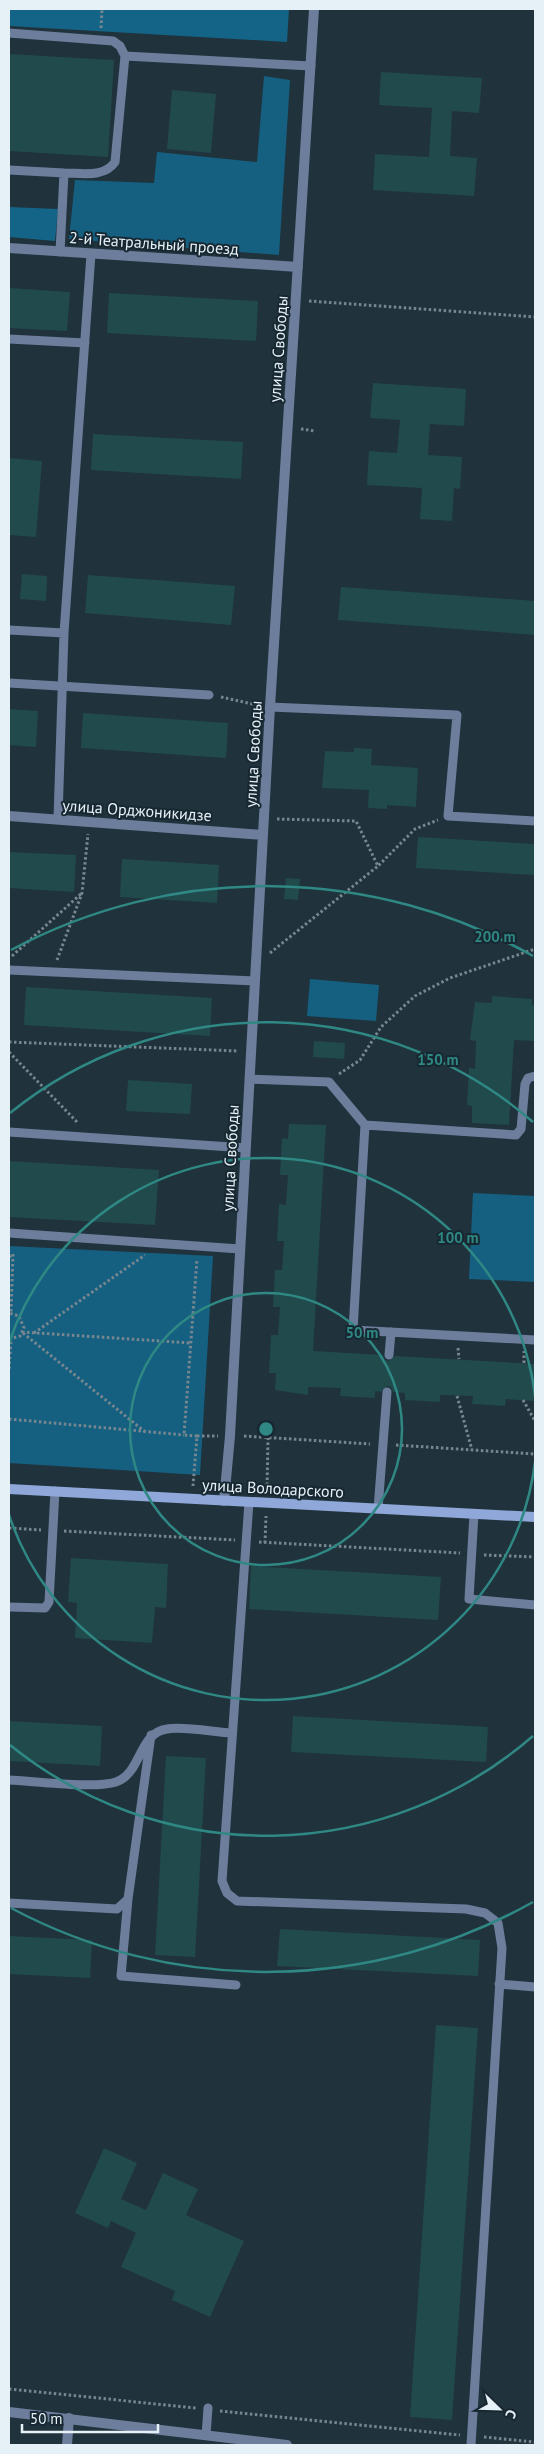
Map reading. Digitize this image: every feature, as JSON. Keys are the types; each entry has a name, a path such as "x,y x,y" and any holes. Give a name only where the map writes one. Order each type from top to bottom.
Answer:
{"main road":[{"name":"улица Володарского","path":"9,1489 535,1517"}],"street":[{"name":"улица Свободы","path":"224,1501 230,1436 270,707 314,9"},
{"name":"2-й Театральный проезд","path":"9,248 298,267"},
{"name":"улица Орджоникидзе","path":"9,816 90,820 263,834"},
{"path":"9,2412 287,2445"},
{"path":"68,2445 69,2418"}],"lane":[{"path":"9,33 112,41 120,46 125,56 115,162 110,169 102,173 9,170"},
{"path":"125,56 311,66"},
{"path":"60,252 64,173"},
{"path":"58,818 64,633 91,254"},
{"path":"9,339 85,343"},
{"path":"9,630 64,633"},
{"path":"9,683 209,695"},
{"path":"270,707 457,715 448,816 535,822"},
{"path":"9,970 255,981"},
{"path":"365,1125 516,1134 521,1129 525,1084 528,1078 535,1076"},
{"path":"250,1079 328,1082 365,1125 353,1330 535,1340"},
{"path":"9,1132 246,1148"},
{"path":"9,1233 240,1249"},
{"path":"389,1355 391,1332"},
{"path":"378,1509 387,1392"},
{"path":"9,1607 39,1609 45,1608 49,1602 55,1491"},
{"path":"249,1502 222,1881 227,1893 237,1901 466,1909 485,1913 498,1923 502,1948 471,2440"},
{"path":"474,1514 469,1599 535,1605"},
{"path":"9,1780 88,1784 117,1782 131,1769 150,1735 166,1729 232,1733"},
{"path":"150,1735 128,1899 121,1976 236,1985"},
{"path":"9,1903 117,1909 128,1899"},
{"path":"499,1984 535,1987"},
{"path":"206,2435 208,2408"}],"path":[{"path":"100,40 102,9"},
{"path":"296,300 535,317"},
{"path":"209,695 270,707"},
{"path":"256,964 378,866 415,828 448,816"},
{"path":"264,818 356,821 378,866"},
{"path":"52,972 82,893 90,820"},
{"path":"9,959 82,893"},
{"path":"328,1082 360,1060 381,1027 415,996 450,978 535,949"},
{"path":"9,1042 252,1052"},
{"path":"9,1052 91,1137"},
{"path":"34,1333 162,1243"},
{"path":"184,1435 198,1246"},
{"path":"9,1257 13,1254 10,1313 22,1319 22,1332"},
{"path":"9,1369 10,1340 22,1332 191,1343"},
{"path":"22,1332 145,1431"},
{"path":"457,1396 472,1450"},
{"path":"523,1400 535,1421"},
{"path":"9,1419 197,1436 230,1436 535,1454"},
{"path":"192,1499 197,1436"},
{"path":"9,1528 535,1557"},
{"path":"9,2389 208,2408 471,2440 535,2442"}],"shaded area":[{"path":"9,9 289,9 287,42 9,26"},
{"path":"264,76 290,80 279,255 69,239 75,180 154,183 157,152 257,162"},
{"path":"9,207 58,209 55,241 9,237"},
{"path":"310,979 379,985 376,1021 307,1016"},
{"path":"473,1193 535,1196 535,1282 469,1279"},
{"path":"9,1246 213,1256 200,1475 9,1463"}],"building":[{"path":"9,54 114,60 108,157 9,151"},
{"path":"381,72 482,78 479,113 452,111 450,156 477,158 474,196 373,190 375,154 429,157 432,108 379,105"},
{"path":"172,90 216,94 211,153 167,149"},
{"path":"9,288 70,292 67,331 9,328"},
{"path":"109,293 258,301 256,341 107,333"},
{"path":"373,383 466,389 464,426 430,424 428,455 462,457 460,489 454,488 452,521 420,519 422,488 367,485 369,451 397,453 400,420 370,418"},
{"path":"93,434 243,442 241,479 91,470"},
{"path":"9,458 42,461 36,537 9,535"},
{"path":"22,574 47,576 46,601 20,599"},
{"path":"88,575 235,586 231,625 85,613"},
{"path":"341,587 535,601 535,635 338,620"},
{"path":"9,709 38,711 36,747 9,745"},
{"path":"83,713 228,723 226,758 81,748"},
{"path":"354,748 372,749 371,765 418,768 416,807 387,805 387,809 368,808 369,790 322,788 325,751 354,752"},
{"path":"418,837 535,844 535,875 416,868"},
{"path":"9,852 76,855 74,892 9,888"},
{"path":"122,859 219,865 217,903 120,897"},
{"path":"286,878 300,879 298,900 284,899"},
{"path":"26,987 212,998 210,1036 24,1025"},
{"path":"492,996 532,999 532,1005 535,1005 535,1041 514,1040 509,1125 472,1123 472,1106 467,1105 469,1068 475,1069 476,1041 470,1040 475,1002 492,1003"},
{"path":"314,1041 345,1043 344,1059 313,1057"},
{"path":"128,1080 192,1084 190,1114 126,1111"},
{"path":"289,1124 326,1125 313,1351 383,1355 385,1360 389,1361 395,1356 535,1364 535,1401 506,1399 505,1406 472,1404 473,1396 440,1395 440,1402 405,1400 405,1393 393,1392 391,1387 387,1386 381,1392 375,1391 375,1398 340,1396 341,1388 308,1387 308,1395 275,1390 276,1373 269,1373 271,1335 278,1335 280,1307 273,1307 275,1270 282,1270 284,1241 277,1241 279,1204 286,1205 288,1175 280,1175 282,1138 288,1139"},
{"path":"9,1161 159,1170 155,1225 9,1217"},
{"path":"71,1558 168,1564 166,1608 155,1607 152,1643 75,1638 77,1603 68,1602"},
{"path":"251,1566 441,1577 438,1620 249,1609"},
{"path":"293,1716 488,1727 486,1762 291,1752"},
{"path":"9,1721 102,1726 100,1766 9,1761"},
{"path":"166,1756 206,1758 195,1957 155,1955"},
{"path":"280,1929 480,1940 478,1976 277,1966"},
{"path":"9,1936 92,1940 90,1978 9,1974"},
{"path":"436,2025 478,2028 452,2420 410,2417"},
{"path":"104,2148 137,2163 121,2199 146,2210 163,2173 198,2189 186,2215 244,2241 210,2317 172,2300 175,2291 121,2267 136,2233 111,2221 108,2228 75,2213"}]}
